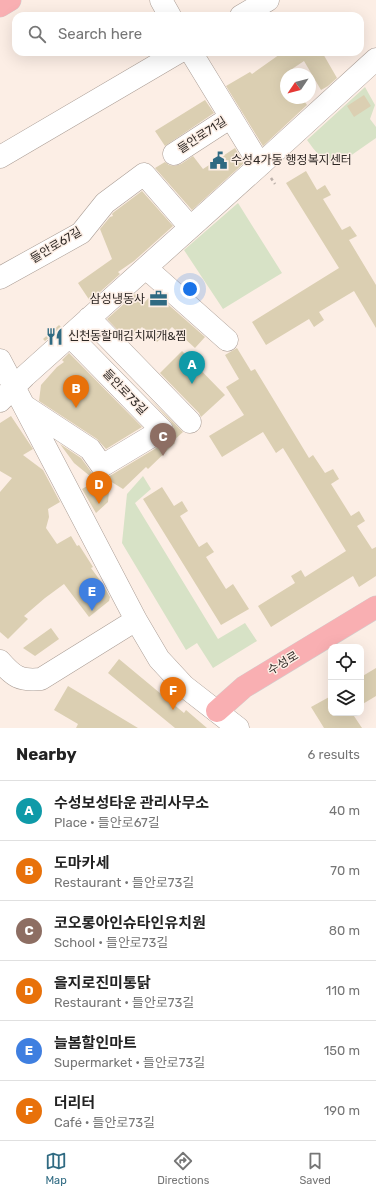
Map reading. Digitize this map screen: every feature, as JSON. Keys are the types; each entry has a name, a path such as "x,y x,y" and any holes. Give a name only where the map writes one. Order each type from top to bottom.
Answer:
{"main road":[{"path":"0,6 10,0"},
{"name":"수성로","path":"217,711 244,687 376,607"}],"street":[{"path":"161,0 168,12"},
{"path":"248,12 268,0"},
{"path":"0,157 172,56"},
{"name":"들안로71길","path":"193,56 260,165"},
{"path":"7,394 376,58"},
{"name":"들안로71길","path":"174,154 231,117"},
{"name":"들안로67길","path":"0,278 81,233 105,203 144,174 190,227"},
{"path":"146,268 227,340"},
{"path":"89,318 190,422"},
{"name":"들안로73길","path":"24,406 90,449 102,466 162,430 70,336"},
{"path":"0,360 7,394 24,406 136,620 159,659 184,686 238,728"},
{"path":"2,668 15,676 28,680 41,679 136,620"}],"green space":[{"path":"365,87 375,105 370,119 376,127 376,138 343,161 335,165 330,163 316,152 307,140"},
{"path":"238,203 282,273 223,309 184,250"},
{"path":"143,476 151,489 135,503 218,639 245,623 257,641 213,668 197,643 186,650 122,543 127,494"}],"building":[{"path":"277,56 324,56 337,78 321,90 316,81 316,68 308,68 304,61 294,68 280,68 280,104 307,105 263,146 226,86 250,72 252,74"},
{"path":"364,95 371,106 354,117 347,106"},
{"path":"205,100 214,113 165,146 155,131"},
{"path":"235,148 244,163 192,210 155,168 165,162 169,165 175,166 193,156 203,169"},
{"path":"306,171 317,190 325,185 331,195 323,199 342,230 350,226 357,236 349,240 376,285 376,328 354,291 319,312 324,320 314,327 309,319 266,345 252,322 339,268 286,183"},
{"path":"142,191 173,226 134,261 118,272 120,274 90,301 78,283 112,259 100,229 110,217 113,216 112,214 114,212"},
{"path":"154,292 205,337 195,348 172,327 157,342 142,327 128,341 107,319 135,294 144,303"},
{"path":"59,325 61,327 45,341 43,339"},
{"path":"237,348 251,371 255,369 309,458 313,455 325,473 333,469 339,479 331,484 351,516 359,511 365,521 357,526 372,549 376,547 376,576 359,587 353,576 271,627 258,606 295,583 291,576 301,570 305,577 346,551 283,448 276,453 263,432 222,457 209,436 244,415 226,387 239,379 225,355"},
{"path":"182,351 225,395 201,417 199,413 160,373"},
{"path":"69,353 142,427 106,449 97,439 39,401 41,385 57,367 64,362 62,360"},
{"path":"148,397 183,432 173,441 175,443 148,469 146,467 123,489 110,481 108,502 96,513 82,489 96,481 74,463 60,444 81,458 96,477 108,477 168,441 173,436 174,428 171,422"},
{"path":"11,416 33,449 23,455 43,470 60,502 48,509 49,517 46,528 57,544 71,536 77,546 79,545 93,567 91,568 110,597 109,601 89,617 64,584 24,616 28,619 8,639 0,632 0,492 12,478 0,471 0,423"},
{"path":"162,487 174,506 182,501 188,511 180,516 199,547 207,542 214,552 206,557 226,589 233,584 249,609 221,625 143,499"},
{"path":"51,628 59,639 35,656 23,648"},
{"path":"119,659 184,713 186,710 207,728 175,728 108,673"},
{"path":"376,668 376,696 364,703 364,680 364,675"},
{"path":"68,686 138,728 76,728 78,724 54,710"},
{"path":"328,698 328,716 354,716 362,728 324,728 311,707"}],"place":[{"name":"수성4가동 행정복지센터","path":"218,160"},
{"name":"삼성냉동사","path":"158,299"},
{"name":"신천동할매김치찌개&찜","path":"55,336"},
{"name":"수성보성타운 관리사무소","path":"192,384"},
{"name":"도마카세","path":"76,408"},
{"name":"코오롱아인슈타인유치원","path":"163,456"},
{"name":"을지로진미통닭","path":"99,504"},
{"name":"늘봄할인마트","path":"92,611"},
{"name":"더리터","path":"173,710"}]}
